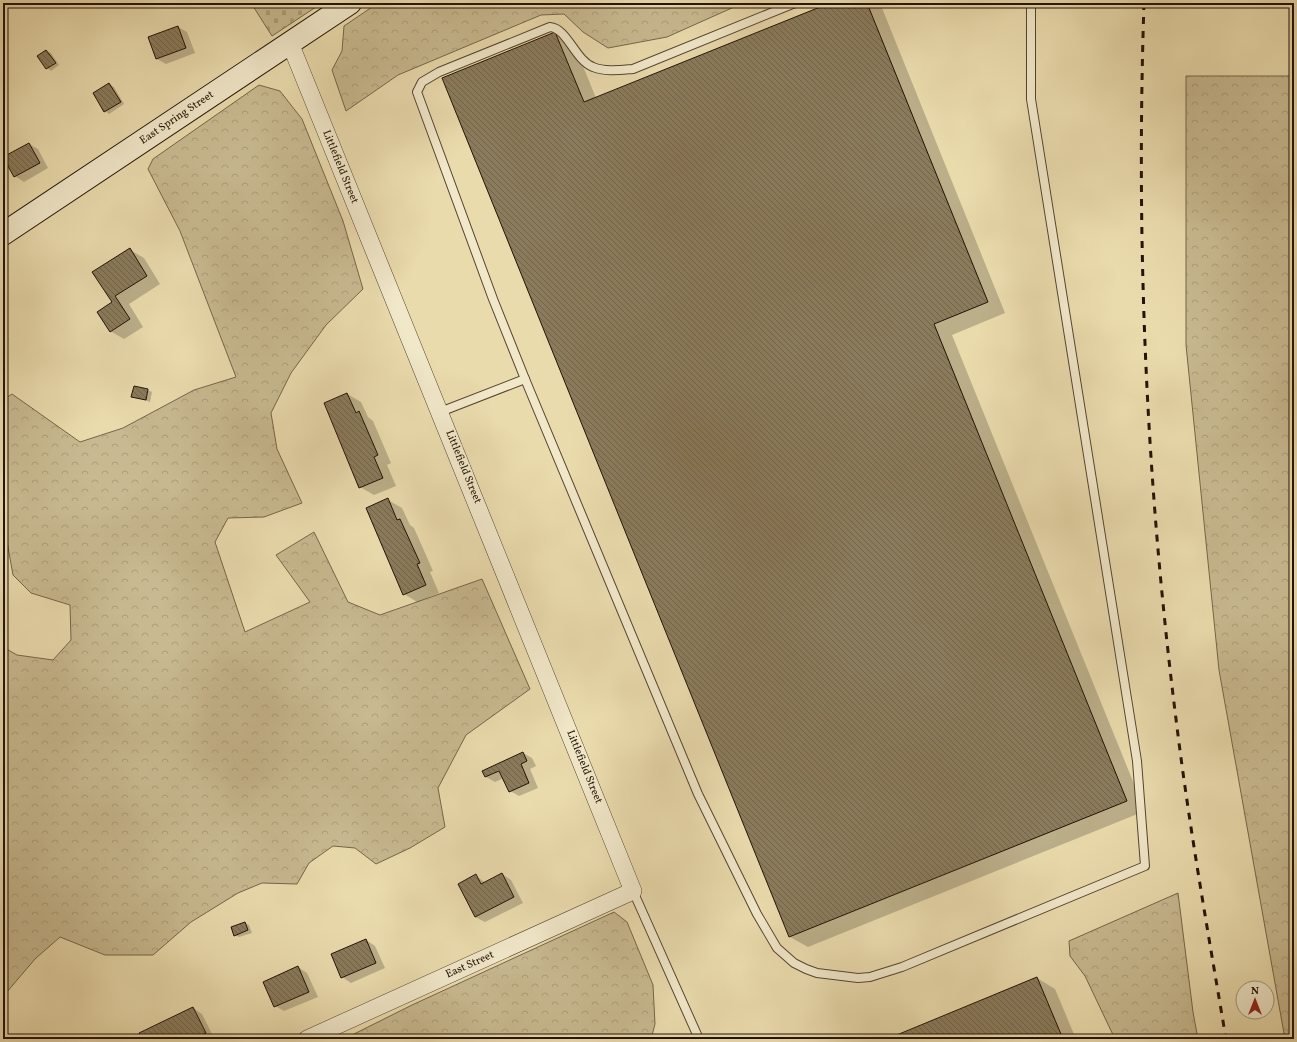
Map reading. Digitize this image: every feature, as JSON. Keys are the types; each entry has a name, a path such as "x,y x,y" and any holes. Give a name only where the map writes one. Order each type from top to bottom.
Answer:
{"main road":[{"name":"East Spring Street","path":"3,234 350,3"}],"street":[{"name":"Littlefield Street","path":"290,43 633,891"},
{"name":"East Street","path":"307,1039 633,891"}],"lane":[{"path":"795,3 633,69 612,70 592,67 577,54 560,31 556,28 550,27 439,72 419,86 417,92 493,299 525,379 698,794 757,914 777,948 794,964 817,973 858,978 870,977 902,967 1145,866 1136,761 1031,99 1031,3"},
{"path":"440,412 525,379"},
{"path":"633,891 699,1039"}],"green space":[{"path":"251,3 322,3 272,36"},
{"path":"378,3 743,3 667,37 608,48 583,32 564,14 541,15 398,75 346,111 332,70 342,51 344,26"},
{"path":"1186,76 1294,76 1294,1039 1285,1039 1219,670 1186,345"},
{"path":"259,85 280,91 302,119 343,221 363,289 326,325 291,373 271,413 277,449 302,503 264,517 228,518 215,542 245,632 310,602 276,555 314,532 348,602 380,615 482,579 530,689 466,735 438,788 445,827 410,848 376,864 355,848 333,846 309,863 297,884 262,883 238,893 191,922 153,955 105,955 60,937 35,959 6,993 3,993 3,647 17,655 53,660 71,640 70,605 31,593 13,575 3,519 3,400 12,394 80,442 123,428 194,390 236,377 180,231 148,169 153,159"},
{"path":"1178,893 1193,1012 1198,1039 1115,1039 1085,976 1070,956 1069,941"},
{"path":"614,912 627,922 653,985 655,1024 651,1039 344,1039 412,1005"}],"building":[{"path":"830,3 867,3 988,302 934,324 1127,801 789,937 442,78 555,32 584,102"},
{"path":"178,26 186,48 156,59 148,37"},
{"path":"46,50 56,63 46,69 37,56"},
{"path":"109,83 121,102 104,112 93,93"},
{"path":"29,143 40,163 14,177 3,157"},
{"path":"130,248 147,276 115,296 130,319 110,332 97,312 112,302 92,272"},
{"path":"134,386 148,389 146,400 131,397"},
{"path":"347,393 356,413 359,411 378,455 374,457 383,478 359,488 324,403"},
{"path":"388,498 397,520 400,519 420,563 417,564 426,585 403,595 366,508"},
{"path":"523,752 527,761 521,764 529,783 509,792 499,771 485,777 482,771"},
{"path":"502,873 514,897 475,917 458,884 476,874 481,884"},
{"path":"245,922 248,930 234,936 231,927"},
{"path":"366,939 376,963 341,978 331,954"},
{"path":"298,966 309,992 274,1007 263,982"},
{"path":"1037,977 1063,1039 887,1039"},
{"path":"193,1007 206,1033 193,1039 142,1039 139,1033"}],"railway":[{"path":"1144,3 1141,182 1143,272 1146,361 1157,540 1181,759 1199,879 1226,1039"}]}
